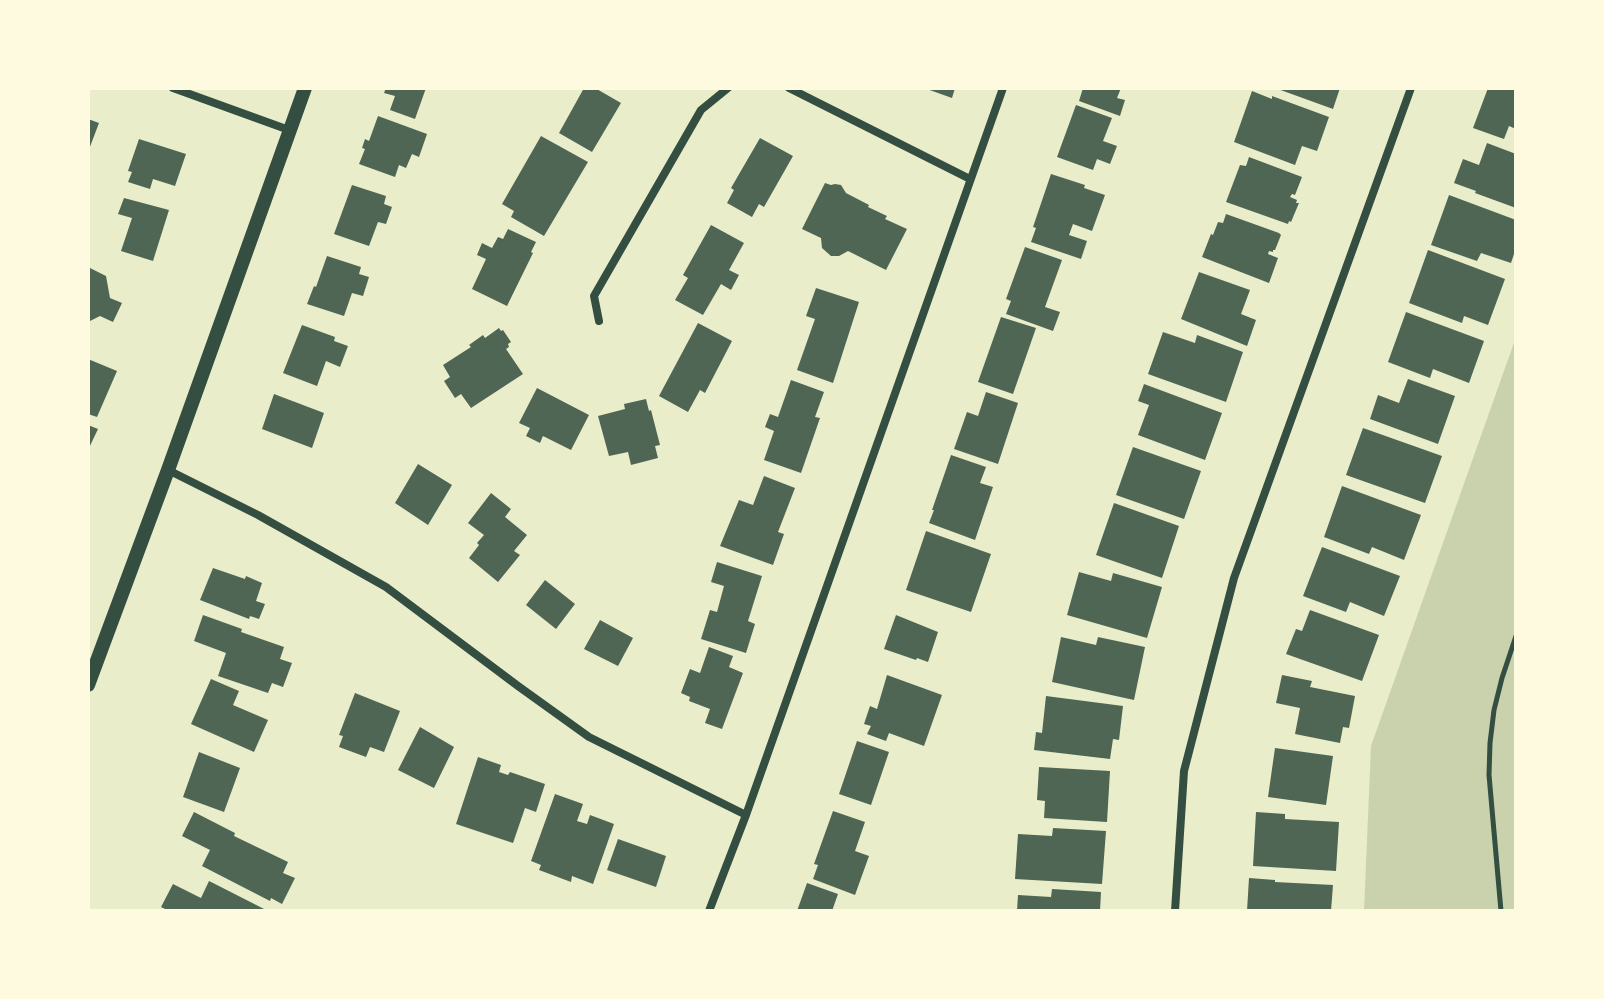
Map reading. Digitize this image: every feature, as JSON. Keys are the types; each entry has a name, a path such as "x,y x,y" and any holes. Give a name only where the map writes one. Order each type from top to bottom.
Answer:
{"street":[{"path":"173,88 289,130"},
{"path":"88,685 305,88"},
{"path":"599,321 594,296 701,110 728,88"},
{"path":"789,88 970,179"},
{"path":"709,911 746,815 1003,88"},
{"path":"1175,911 1184,771 1234,578 1411,88"},
{"path":"168,470 258,515 386,587 589,737 746,815"}],"path":[{"path":"1501,911 1489,775 1490,743 1494,710 1516,636"}],"green space":[{"path":"1516,337 1516,911 1364,911 1371,746"}],"building":[{"path":"386,88 426,88 415,119 390,110 395,96 384,93"},
{"path":"584,88 595,88 621,103 592,152 559,133"},
{"path":"924,88 955,88 952,98"},
{"path":"1083,88 1121,88 1117,98 1125,100 1120,116 1079,101"},
{"path":"1275,88 1340,88 1333,109"},
{"path":"1488,88 1516,88 1516,129 1509,126 1504,139 1473,128"},
{"path":"1252,91 1329,117 1317,151 1302,146 1295,165 1234,142"},
{"path":"1076,105 1112,118 1103,141 1117,146 1110,164 1097,159 1093,170 1057,157"},
{"path":"378,116 427,134 419,157 412,154 406,168 399,165 395,177 359,164 365,139 369,141"},
{"path":"88,119 99,123 88,152"},
{"path":"541,136 588,162 544,236 511,217 514,211 502,204"},
{"path":"760,138 793,156 764,207 759,204 752,217 727,203 734,190 731,188"},
{"path":"139,139 186,154 175,186 153,179 150,189 128,182 132,172 128,171"},
{"path":"1487,143 1516,154 1516,208 1454,183 1463,159 1479,165"},
{"path":"1249,157 1302,177 1295,195 1290,197 1299,203 1288,224 1226,202 1240,165 1246,166"},
{"path":"1051,174 1105,195 1092,231 1073,224 1069,235 1087,241 1081,259 1031,242"},
{"path":"825,183 841,185 846,193 887,216 885,219 907,229 886,270 848,251 831,256 822,248 821,238 802,229"},
{"path":"352,185 386,196 384,204 392,207 386,224 378,222 369,246 334,234"},
{"path":"1449,195 1516,220 1516,248 1511,263 1481,253 1477,261 1431,245"},
{"path":"124,198 169,210 153,261 121,251 132,218 118,214"},
{"path":"1226,214 1281,235 1275,250 1268,254 1278,258 1269,283 1202,257 1211,234 1218,222 1223,223"},
{"path":"711,225 744,243 729,270 739,275 731,290 721,284 703,315 675,300 688,278 683,275"},
{"path":"508,229 536,242 507,306 472,289 486,259 477,255 482,243 492,248 498,237 503,239"},
{"path":"1025,247 1062,260 1045,307 1060,312 1053,331 1006,314 1011,301 1006,299"},
{"path":"1428,250 1505,279 1488,325 1464,316 1462,323 1409,303"},
{"path":"327,256 361,267 359,274 369,277 363,296 352,293 344,316 307,304"},
{"path":"88,267 106,276 110,298 122,303 113,322 100,316 88,322"},
{"path":"1199,272 1250,290 1241,314 1256,320 1247,346 1181,319"},
{"path":"816,288 859,302 833,383 797,370 815,319 806,316"},
{"path":"1406,312 1484,341 1469,383 1433,369 1430,378 1388,362"},
{"path":"1001,317 1036,328 1013,394 978,382"},
{"path":"698,323 732,341 705,393 700,390 688,412 659,396"},
{"path":"302,325 335,337 334,341 348,346 340,367 326,361 317,386 283,373"},
{"path":"499,328 511,342 506,349 523,374 471,408 461,394 455,398 444,381 450,377 443,365 483,335 485,338"},
{"path":"1163,332 1195,343 1197,335 1243,352 1226,402 1148,374"},
{"path":"88,359 117,371 97,417 88,414"},
{"path":"1408,379 1455,396 1438,444 1370,419 1378,395 1399,403"},
{"path":"791,380 824,392 815,417 820,418 801,473 764,460 774,431 765,427 770,414 778,417"},
{"path":"1144,384 1222,413 1205,460 1138,435 1149,405 1138,401"},
{"path":"537,388 589,415 571,450 543,436 540,443 526,436 530,428 519,423"},
{"path":"986,392 1018,403 998,464 954,449 967,412 978,416"},
{"path":"274,394 324,413 312,448 262,429"},
{"path":"646,399 660,445 655,446 658,458 631,465 628,452 609,456 598,416 625,409 624,404"},
{"path":"88,425 98,429 88,450"},
{"path":"1363,428 1442,456 1425,503 1346,475"},
{"path":"1133,447 1201,471 1184,519 1116,495"},
{"path":"951,455 986,467 980,483 993,487 975,540 929,523"},
{"path":"418,464 452,485 428,525 395,503"},
{"path":"764,476 795,488 778,532 784,534 773,565 720,546 739,500 753,505"},
{"path":"1342,486 1421,515 1404,560 1372,547 1369,554 1324,537"},
{"path":"491,493 511,509 505,517 527,535 514,551 520,555 498,582 469,558 484,535 468,523"},
{"path":"1114,503 1179,526 1162,578 1096,555"},
{"path":"926,531 991,554 971,612 906,590"},
{"path":"1322,547 1400,576 1384,616 1350,602 1346,612 1303,596"},
{"path":"717,562 762,576 748,621 755,624 746,653 701,639 710,610 717,612 724,586 711,582"},
{"path":"213,568 262,583 256,601 265,604 259,619 250,616 249,619 200,600"},
{"path":"1079,572 1111,581 1113,573 1162,587 1147,638 1067,615"},
{"path":"545,580 575,604 556,629 526,605"},
{"path":"1310,610 1379,635 1362,681 1286,654 1296,629 1302,631"},
{"path":"203,615 284,647 280,659 292,663 283,687 272,683 268,693 218,676 226,653 194,641"},
{"path":"896,615 938,632 928,662 884,649"},
{"path":"600,620 633,638 618,666 584,649"},
{"path":"1061,637 1096,645 1098,637 1145,647 1134,700 1052,682"},
{"path":"709,647 733,656 729,667 743,673 722,729 705,723 710,709 689,701 690,697 681,693 690,669 700,673"},
{"path":"887,675 942,695 924,746 889,733 886,741 867,734 871,726 864,724 870,706 877,709"},
{"path":"1282,675 1312,681 1310,687 1355,696 1349,728 1343,727 1340,743 1295,734 1300,708 1276,703"},
{"path":"211,679 239,691 233,705 268,720 254,752 191,724"},
{"path":"355,693 400,711 384,752 370,747 366,757 339,747 343,736 339,735"},
{"path":"1046,696 1123,706 1119,740 1113,739 1110,759 1034,750 1036,732 1042,733"},
{"path":"420,727 454,747 434,788 398,770"},
{"path":"857,741 889,752 871,805 839,794"},
{"path":"1275,748 1333,756 1326,805 1268,797"},
{"path":"199,752 240,768 224,812 183,797"},
{"path":"478,757 501,765 499,772 508,775 510,772 545,784 536,812 525,808 513,843 456,824"},
{"path":"1039,767 1110,771 1107,822 1044,818 1045,801 1037,800"},
{"path":"555,794 583,804 577,821 587,824 590,815 614,824 593,884 572,876 571,882 539,870 541,865 531,861"},
{"path":"833,811 865,822 855,851 869,856 855,895 813,879 818,865 814,864"},
{"path":"194,812 235,833 234,836 288,862 283,873 295,878 282,904 271,898 270,901 202,866 210,850 182,836"},
{"path":"1256,812 1285,814 1285,819 1339,822 1336,871 1253,866"},
{"path":"1053,828 1106,831 1102,884 1015,879 1018,834 1052,836"},
{"path":"618,839 666,856 656,887 607,870"},
{"path":"1249,878 1333,885 1331,911 1247,911"},
{"path":"209,881 268,911 169,911 161,907 173,884 201,898"},
{"path":"807,883 838,894 832,911 797,911"},
{"path":"1052,889 1101,892 1100,911 1017,911 1018,895 1051,897"}]}
